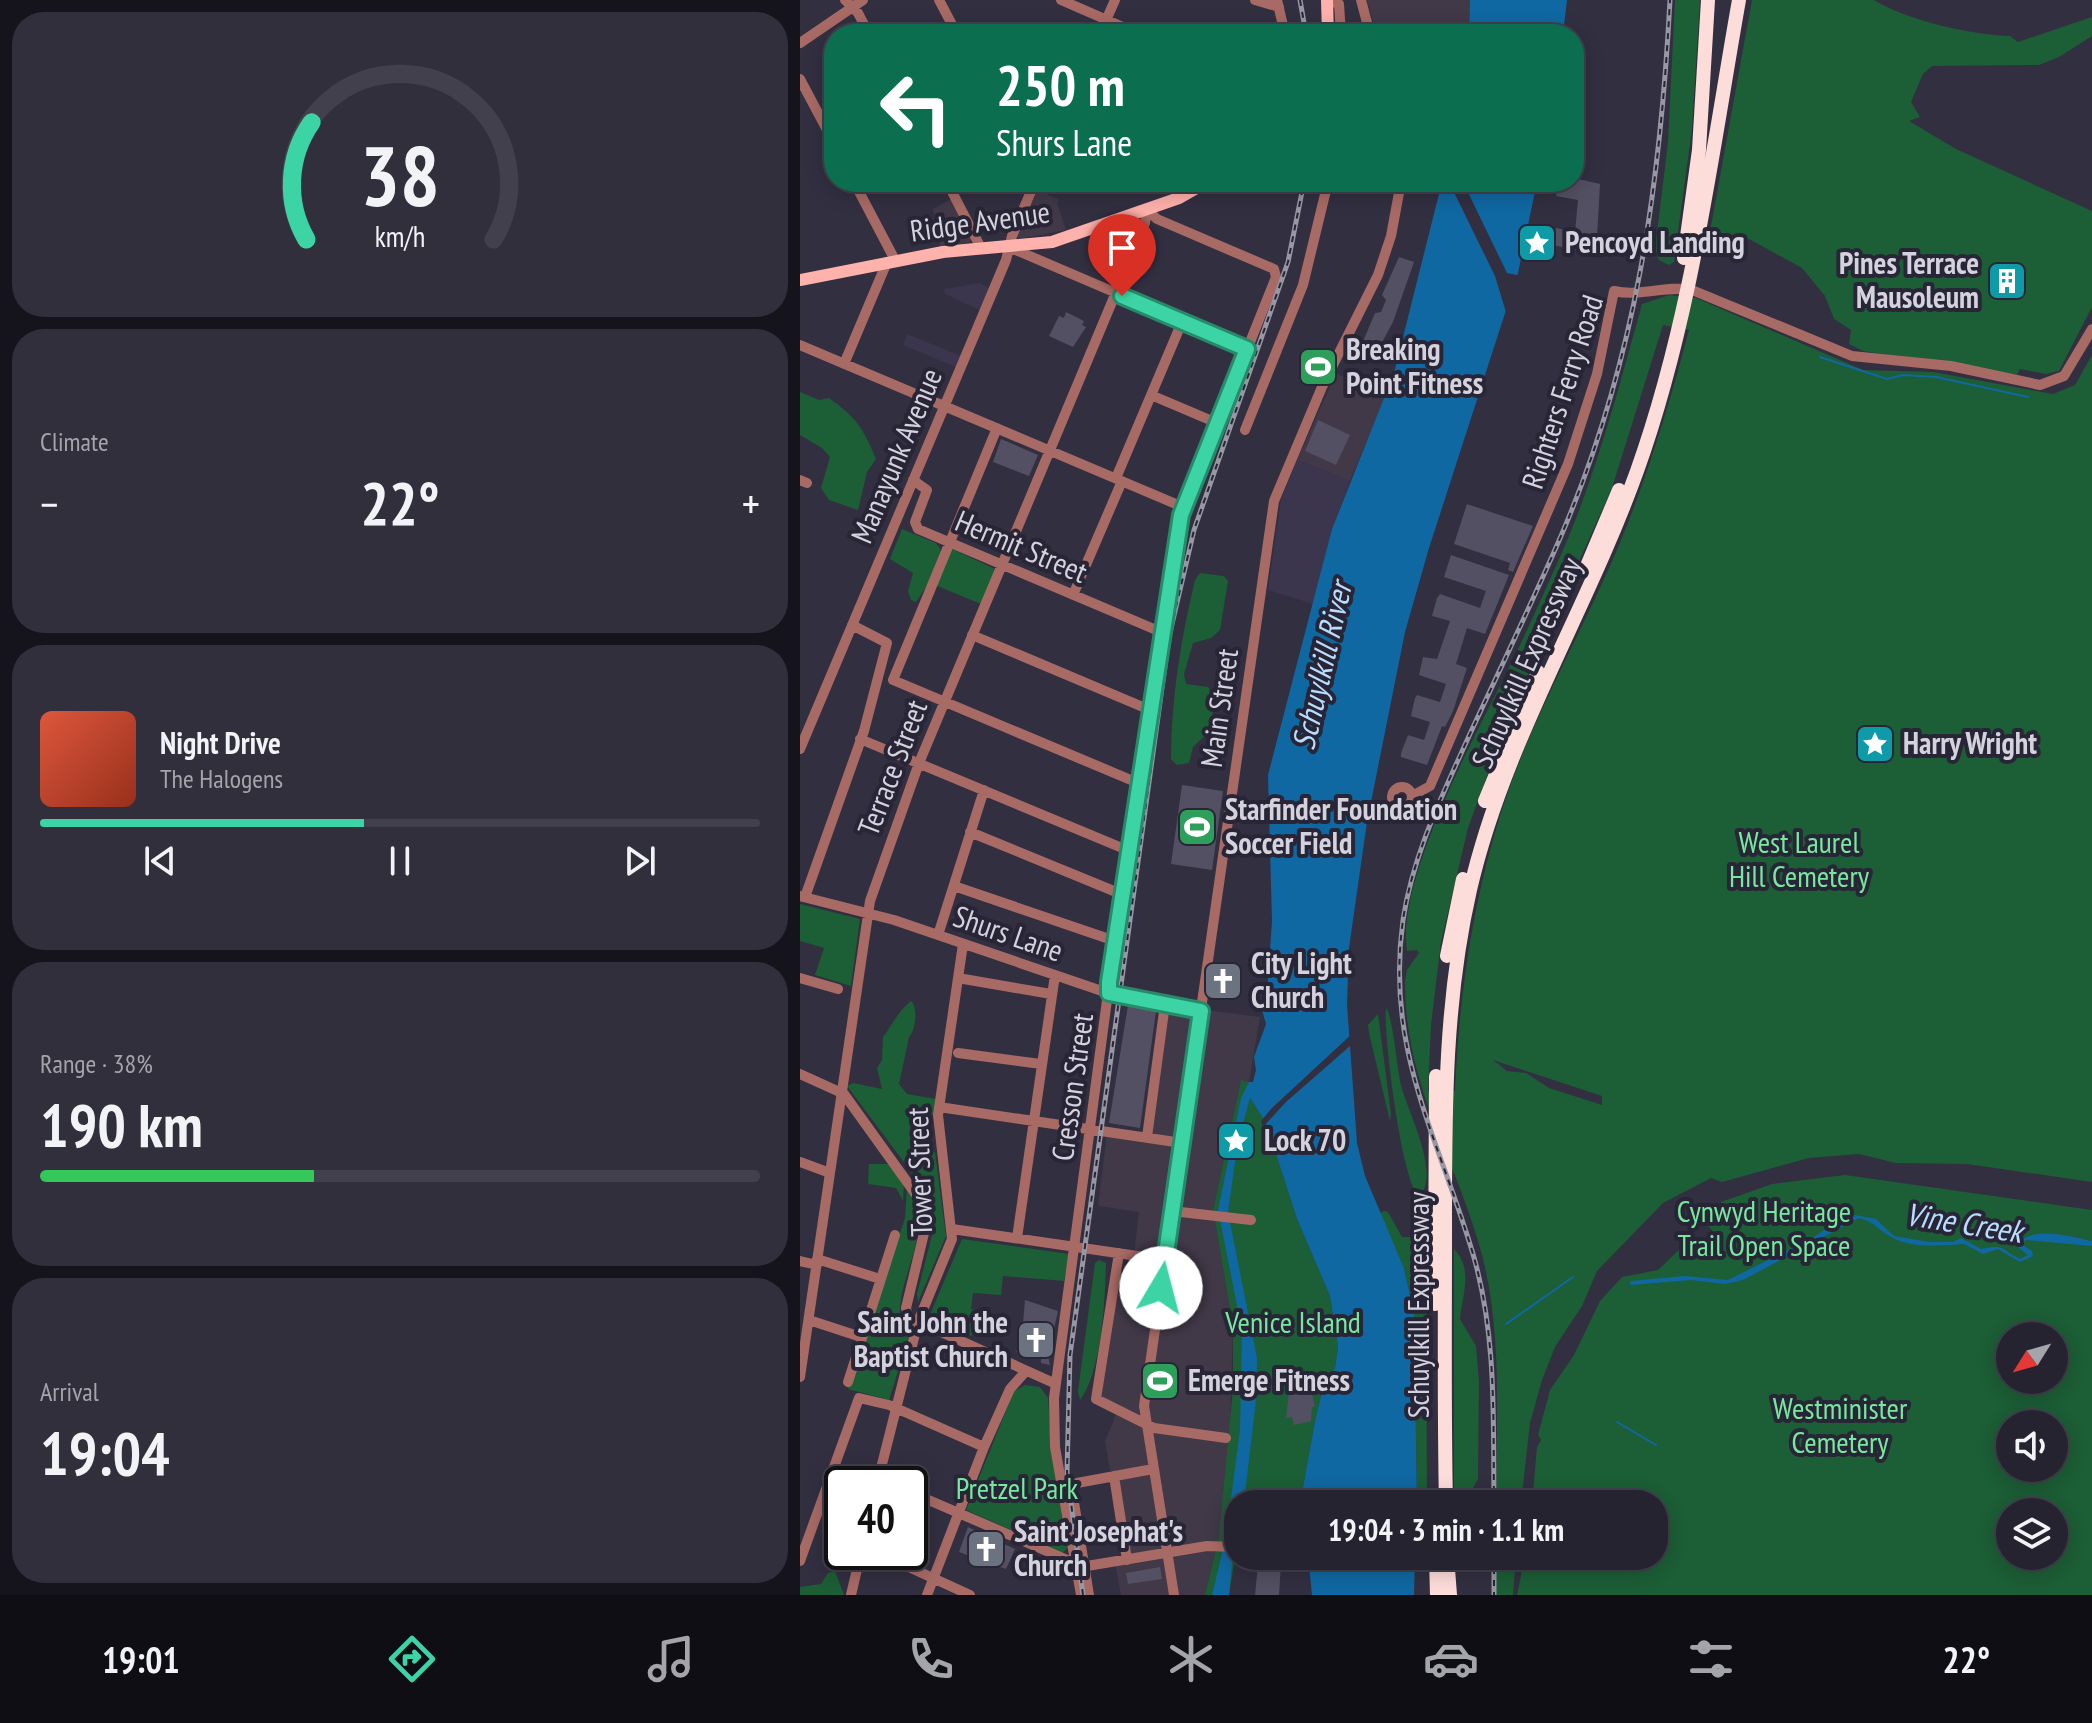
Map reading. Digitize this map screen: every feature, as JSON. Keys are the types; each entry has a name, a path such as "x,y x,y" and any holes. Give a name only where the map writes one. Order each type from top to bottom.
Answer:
{"highway":[{"name":"Schuylkill Expressway","path":"1690,253 1708,0"},
{"name":"Schuylkill Expressway","path":"1436,1490 1440,1089 1449,945 1480,817 1508,740 1628,469 1674,330 1739,0"},
{"name":"Schuylkill Expressway","path":"1440,1089 1446,1490"},
{"path":"1439,1570 1443,1593"},
{"path":"1443,1593 1445,1570"}],"main road":[{"path":"1327,0 1328,24"},
{"name":"Ridge Avenue","path":"800,280 891,261 1052,242 1147,210 1185,192"}],"street":[{"path":"800,43 849,3 863,0"},
{"path":"939,0 952,24"},
{"path":"1061,0 1116,24"},
{"path":"1105,24 1115,0"},
{"path":"1255,0 1278,4 1283,24"},
{"path":"1327,0 1339,4 1340,24"},
{"path":"1361,0 1367,24"},
{"path":"849,3 863,24"},
{"path":"800,79 824,124"},
{"path":"844,364 891,261 859,192"},
{"path":"952,192 981,248"},
{"name":"Manayunk Avenue","path":"800,749 1011,248 1012,236 1031,192"},
{"path":"1245,430 1307,272 1326,192"},
{"name":"Main Street","path":"1174,1595 1144,1404 1276,495 1322,387 1378,275 1391,236 1399,192"},
{"name":"Cresson Street","path":"1089,1595 1068,1484 1054,1431 1056,1384 1127,850 1183,507 1276,277 1274,269 1157,219 1147,210"},
{"name":"Terrace Street","path":"800,1377 867,913 919,763 1145,223 1147,210"},
{"path":"1011,248 1247,349"},
{"name":"Righters Ferry Road","path":"1412,796 1430,786 1561,484 1597,374 1614,291 1639,295 1675,288 1692,290 1852,356 1951,366 2040,385 2055,382 2067,373 2092,329"},
{"path":"1073,595 1182,322"},
{"path":"800,345 1183,507"},
{"path":"1151,395 1217,423"},
{"path":"997,428 893,680 1138,783"},
{"name":"Hermit Street","path":"913,480 927,490 915,527 1161,632"},
{"path":"802,897 860,739 887,641 852,625"},
{"path":"972,635 1150,710"},
{"path":"860,739 1127,850"},
{"path":"938,935 984,790"},
{"path":"970,832 1121,894"},
{"path":"954,886 1115,941"},
{"name":"Shurs Lane","path":"802,897 938,935 1109,993 1201,1011"},
{"name":"Tower Street","path":"881,1466 918,1322 951,1241 939,1107 963,944"},
{"path":"1017,1238 1055,975"},
{"path":"800,978 838,989"},
{"path":"958,978 1051,994"},
{"path":"1147,1137 1165,1004"},
{"path":"958,1053 1041,1064"},
{"path":"800,1074 842,1092 911,1185 923,1208 925,1229 905,1312 918,1322 1056,1384"},
{"path":"939,1107 1182,1143"},
{"path":"800,1162 830,1173"},
{"path":"1172,1211 1251,1220"},
{"path":"952,1229 1165,1260"},
{"path":"848,1382 895,1235"},
{"path":"1119,1253 1096,1399 1157,1429 1226,1438"},
{"path":"800,1261 817,1262 880,1279"},
{"path":"809,1320 861,1337"},
{"path":"927,1595 984,1447 1010,1389 1026,1371"},
{"path":"800,1561 805,1528 857,1399 864,1397 894,1408 984,1447"},
{"path":"1068,1484 1153,1469"},
{"path":"1114,1476 1127,1560"},
{"name":"Cresson Street","path":"1068,1484 1081,1595"},
{"path":"928,1500 1072,1562"},
{"path":"1087,1566 1224,1545"},
{"path":"851,1595 857,1570"},
{"path":"914,1570 970,1595"}],"shaded area":[{"path":"1367,0 1470,0 1469,24 1373,24"},
{"path":"1036,192 1060,200 1057,202 1066,230 1019,239 1017,235"},
{"path":"951,199 972,240 940,246 933,209"},
{"path":"979,283 989,288 980,310 945,294 944,289"},
{"path":"907,334 961,356 956,367 903,345"},
{"path":"1336,373 1385,398 1350,481 1297,460"},
{"path":"1297,460 1350,481 1332,529 1313,604 1268,590 1281,499"},
{"path":"1166,1005 1260,1017 1249,1082 1241,1081 1213,1210 1233,1326 1229,1462 1219,1537 1205,1595 1121,1595 1115,1563 1127,1561 1105,1442 1118,1409 1097,1398 1117,1286 1130,1288 1139,1212 1098,1206 1107,1133 1146,1138"}],"green space":[{"path":"1675,0 1700,0 1692,129 1674,262 1669,265 1659,260 1655,249 1668,142"},
{"path":"1752,0 1874,0 1921,20 2010,36 2018,42 2092,17 2092,36 2059,57 2039,65 1932,66 1923,74 1911,102 1920,117 1909,121 1956,149 2092,211 2092,307 2059,371 2046,374 2020,369 2017,375 1863,351 1849,344 1851,330 1834,319 1825,296 1802,268 1749,239 1726,251 1707,248"},
{"name":"West Laurel Hill Cemetery","path":"1669,295 1696,298 1863,370 1933,372 2053,394 2075,385 2092,355 2092,1182 1967,1164 1896,1163 1859,1154 1809,1158 1722,1182 1711,1178 1663,1203 1597,1271 1582,1306 1555,1347 1542,1380 1530,1423 1523,1490 1496,1490 1496,1347 1489,1286 1471,1219 1413,1056 1405,981 1407,970 1419,953 1417,950 1407,951 1407,921 1414,886 1442,808 1569,536 1609,421 1642,304","holes":["1663,325 1689,330 1644,479 1622,538 1523,752 1500,816 1468,952 1455,1091 1428,1091 1431,1025 1441,942 1468,828 1507,721 1612,488","1493,1060 1602,1096 1602,1105 1549,1088 1526,1073 1507,1071"]},
{"path":"800,392 819,400 829,398 853,418 867,439 876,459 867,472 858,510 829,500 821,488 830,457 822,448 800,435"},
{"path":"902,529 936,543 941,550 928,584 916,602 911,600 908,591 913,573 890,559"},
{"path":"952,549 995,569 981,604 935,585"},
{"path":"1200,573 1224,576 1228,581 1220,630 1211,638 1193,643 1184,674 1186,684 1208,687 1214,695 1211,730 1193,747 1189,763 1177,765 1171,759 1175,691 1190,602 1195,580"},
{"path":"800,904 860,919 851,986 815,975 824,948 800,941"},
{"path":"911,1001 915,1008 915,1024 909,1037 899,1084 907,1094 936,1099 934,1114 911,1116 910,1135 915,1145 927,1144 935,1152 946,1236 918,1302 917,1294 932,1235 930,1205 921,1185 847,1086 853,1083 882,1089 877,1068 882,1060 883,1037"},
{"path":"1386,1008 1391,1021 1401,1085 1425,1159 1425,1187 1419,1196 1406,1165 1400,1138"},
{"path":"1378,1014 1391,1114 1390,1121 1368,1025"},
{"name":"Venice Island","path":"1241,1080 1249,1082 1248,1095 1266,1123 1297,1219 1330,1296 1338,1347 1335,1368 1324,1383 1303,1490 1224,1490 1224,1570 1233,1570 1229,1595 1205,1595 1219,1537 1233,1388 1233,1326 1213,1210"},
{"path":"869,1164 889,1164 904,1183 903,1201 896,1188 868,1184"},
{"name":"Westminister Cemetery","path":"1845,1175 2092,1210 2092,1595 1517,1595 1522,1570 1668,1570 1668,1490 1533,1490 1537,1447 1541,1440 1538,1435 1550,1390 1574,1355 1600,1301 1622,1277 1658,1270 1682,1247 1702,1246 1707,1253 1721,1256 1721,1232 1713,1232 1706,1223 1708,1217 1721,1210 1721,1202 1772,1184"},
{"path":"907,1187 918,1219 918,1234 900,1310 910,1333 889,1400 848,1389 905,1218"},
{"path":"1388,1212 1402,1237 1422,1237 1426,1244 1427,1490 1417,1490 1414,1314 1404,1268 1380,1213"},
{"path":"962,1239 1069,1254 1064,1281 1003,1276 1001,1295 973,1293 971,1309 976,1310 972,1336 929,1317"},
{"path":"1454,1249 1464,1265 1465,1274 1460,1319 1476,1346 1479,1382 1478,1479 1472,1490 1454,1490"},
{"path":"1099,1260 1106,1263 1101,1334 1093,1372 1080,1400 1078,1391 1095,1263"},
{"name":"Pretzel Park","path":"1025,1385 1040,1387 1048,1398 1052,1453 1067,1548 1063,1553 966,1510 1014,1391"},
{"path":"1496,1570 1515,1570 1513,1595 1496,1595"},
{"path":"835,1571 844,1595 800,1595 800,1587 821,1584 828,1573"}],"water":[{"path":"1470,0 1567,0 1564,24 1469,24"},
{"name":"Schuylkill River","path":"1439,192 1535,192 1518,273 1405,632 1367,822 1349,948 1347,1004 1357,1143 1365,1176 1404,1268 1414,1314 1417,1490 1303,1490 1324,1383 1335,1368 1338,1347 1330,1296 1297,1219 1266,1123 1250,1098 1238,1141 1228,1212 1257,1358 1256,1400 1245,1490 1232,1490 1240,1430 1242,1330 1218,1210 1241,1098 1249,1082 1253,1082 1256,1070 1254,1057 1266,1024 1262,1010 1267,995 1272,921 1268,775 1332,529 1394,373"},
{"path":"1855,1215 1876,1219 1894,1236 1929,1242 1953,1242 1961,1238 1981,1249 2002,1248 2020,1259 2028,1255 2019,1248 2019,1242 2035,1235 2074,1237 2092,1241 2092,1246 2026,1240 2022,1245 2032,1251 2033,1256 2020,1262 1998,1249 1983,1254 1964,1244 1910,1244 1888,1235 1869,1221 1859,1218 1743,1280 1725,1284 1691,1280 1630,1285 1631,1281 1684,1276 1728,1280 1814,1237 1841,1218"},
{"path":"1224,1545 1224,1570 1231,1570 1229,1595 1212,1595"},
{"path":"1309,1570 1415,1570 1414,1595 1312,1595"}],"pier":[{"path":"1454,192 1468,192 1507,273 1522,276 1508,319 1495,276"},
{"path":"1354,1032 1350,1046 1286,1102 1263,1127 1261,1121 1272,1108"}],"building":[{"path":"1584,180 1600,184 1596,254 1553,245 1556,228 1575,232 1578,200 1556,196 1557,192 1584,192"},
{"path":"1399,257 1414,262 1393,322 1373,359 1359,351 1375,313 1381,312 1386,300 1382,295"},
{"path":"1066,312 1084,321 1082,325 1086,327 1073,347 1049,336 1059,316 1064,318"},
{"path":"1318,420 1350,435 1336,465 1305,451"},
{"path":"1001,439 1038,455 1029,476 993,462"},
{"path":"1467,504 1533,526 1513,572 1508,570 1510,563 1454,544"},
{"path":"1451,555 1509,575 1485,634 1467,628 1456,664 1467,668 1453,711 1445,727 1442,726 1427,765 1401,757 1401,753 1408,735 1424,740 1430,722 1411,716 1415,698 1417,695 1440,702 1446,684 1419,675 1423,657 1437,659 1450,621 1432,616 1437,598 1440,594 1480,608 1486,591 1444,577"},
{"name":"Starfinder Foundation Soccer Field","path":"1182,785 1223,791 1212,870 1171,864"},
{"path":"1128,1005 1156,1011 1140,1128 1109,1123"},
{"name":"Saint John the Baptist Church","path":"1025,1300 1058,1311 1048,1356 1050,1365 1041,1363 1041,1358 1016,1352 1021,1347"},
{"path":"1306,1371 1315,1406 1312,1407 1311,1421 1294,1425 1292,1417 1286,1418 1291,1374"},
{"name":"Saint Josephat's Church","path":"968,1527 1015,1549 1006,1569 959,1552"},
{"path":"1160,1567 1162,1579 1128,1584 1126,1573"},
{"path":"1257,1570 1281,1570 1279,1595 1255,1595"}],"waterway":[{"path":"1820,357 1887,379 1903,375 1936,377 2028,397"},
{"name":"Vine Creek","path":"1506,1324 1573,1277"},
{"path":"1617,1422 1656,1445"}],"railway":[{"path":"1300,0 1304,24"},
{"path":"1494,1490 1492,1378 1486,1316 1473,1254 1418,1092 1408,1052 1401,1010 1399,967 1403,920 1414,872 1430,826 1561,536 1608,405 1626,339 1651,206 1666,70 1670,0"},
{"path":"1083,1595 1067,1472 1070,1355 1169,637 1194,530 1288,262 1302,192"},
{"path":"1494,1570 1494,1595"}],"place":[{"name":"Pencoyd Landing","path":"1537,243"},
{"name":"Pines Terrace Mausoleum","path":"2007,281"},
{"name":"Breaking Point Fitness","path":"1318,367"},
{"name":"Harry Wright","path":"1875,744"},
{"name":"Starfinder Foundation Soccer Field","path":"1197,827"},
{"name":"City Light Church","path":"1223,981"},
{"name":"Lock 70","path":"1236,1141"},
{"name":"Saint John the Baptist Church","path":"1036,1340"},
{"name":"Emerge Fitness","path":"1160,1381"},
{"name":"Saint Josephat's Church","path":"986,1549"}],"route":[{"path":"1122,296 1247,349 1181,515 1109,982 1109,993 1201,1011 1161,1288"}],"park label":[{"name":"Cynwyd Heritage Trail Open Space","path":"1764,1229"}]}
